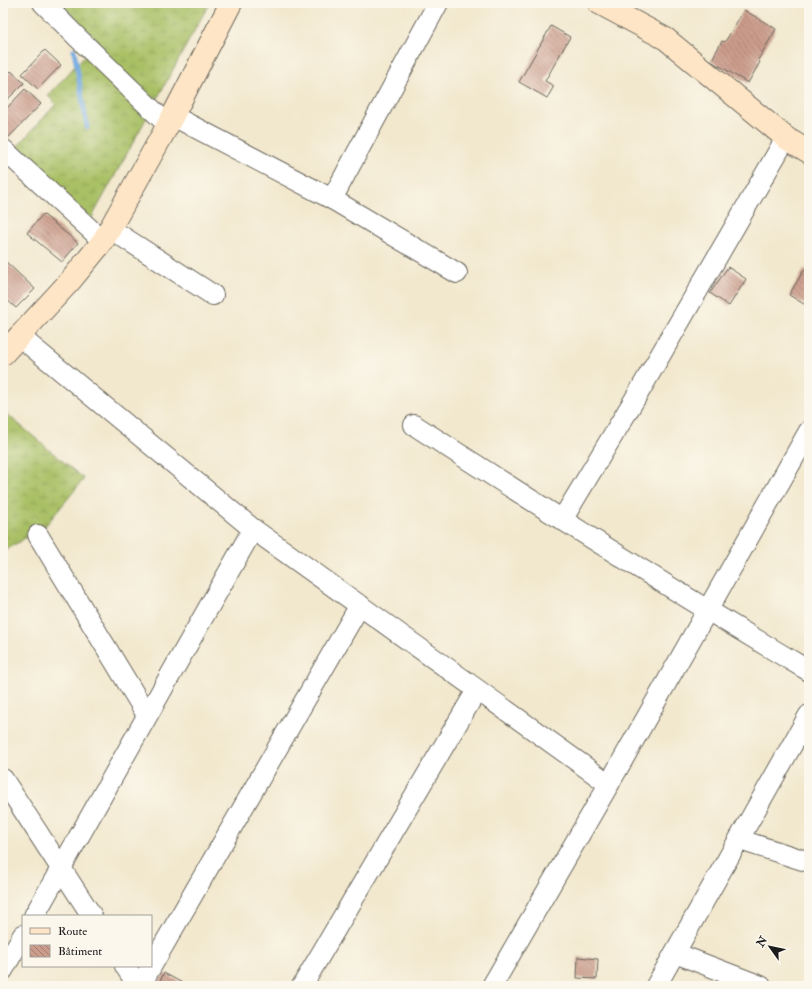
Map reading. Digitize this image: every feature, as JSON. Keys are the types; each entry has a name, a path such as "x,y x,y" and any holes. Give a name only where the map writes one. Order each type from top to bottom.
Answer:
{"street":[{"path":"44,3 77,37 170,121 332,198 457,273"},
{"path":"3,354 71,280 106,234 170,121 231,3"},
{"path":"332,198 438,3"},
{"path":"599,3 666,39 786,138 809,152"},
{"path":"562,520 639,392 786,138"},
{"path":"3,149 106,234 213,294"},
{"path":"19,336 253,529 609,784"},
{"path":"414,425 707,611 809,671"},
{"path":"492,986 609,784 809,431"},
{"path":"35,915 253,529"},
{"path":"38,535 147,715"},
{"path":"152,964 360,605"},
{"path":"302,986 477,690"},
{"path":"656,986 809,716"},
{"path":"3,779 60,869 91,915"},
{"path":"740,840 809,862"},
{"path":"3,970 22,936"},
{"path":"675,953 761,986"},
{"path":"126,967 139,986 150,967"}],"green space":[{"path":"60,3 209,4 91,219 17,147 56,104 48,96 98,41"},
{"path":"3,411 84,479 46,525 3,552"}],"building":[{"path":"744,10 776,29 758,60 760,62 748,83 711,61 722,41 725,42"},
{"path":"551,26 570,37 545,81 554,86 547,98 519,82"},
{"path":"45,50 61,65 38,89 22,74"},
{"path":"11,71 24,83 3,104 3,79"},
{"path":"25,89 41,104 8,138 3,133 3,112"},
{"path":"43,214 78,243 62,262 27,233"},
{"path":"3,259 35,289 16,308 3,296"},
{"path":"728,267 746,279 729,306 710,293"},
{"path":"804,270 809,272 809,307 789,295"},
{"path":"578,957 598,959 597,979 577,978"},
{"path":"164,973 188,986 157,986"}],"waterway":[{"path":"74,50 87,127"}]}
